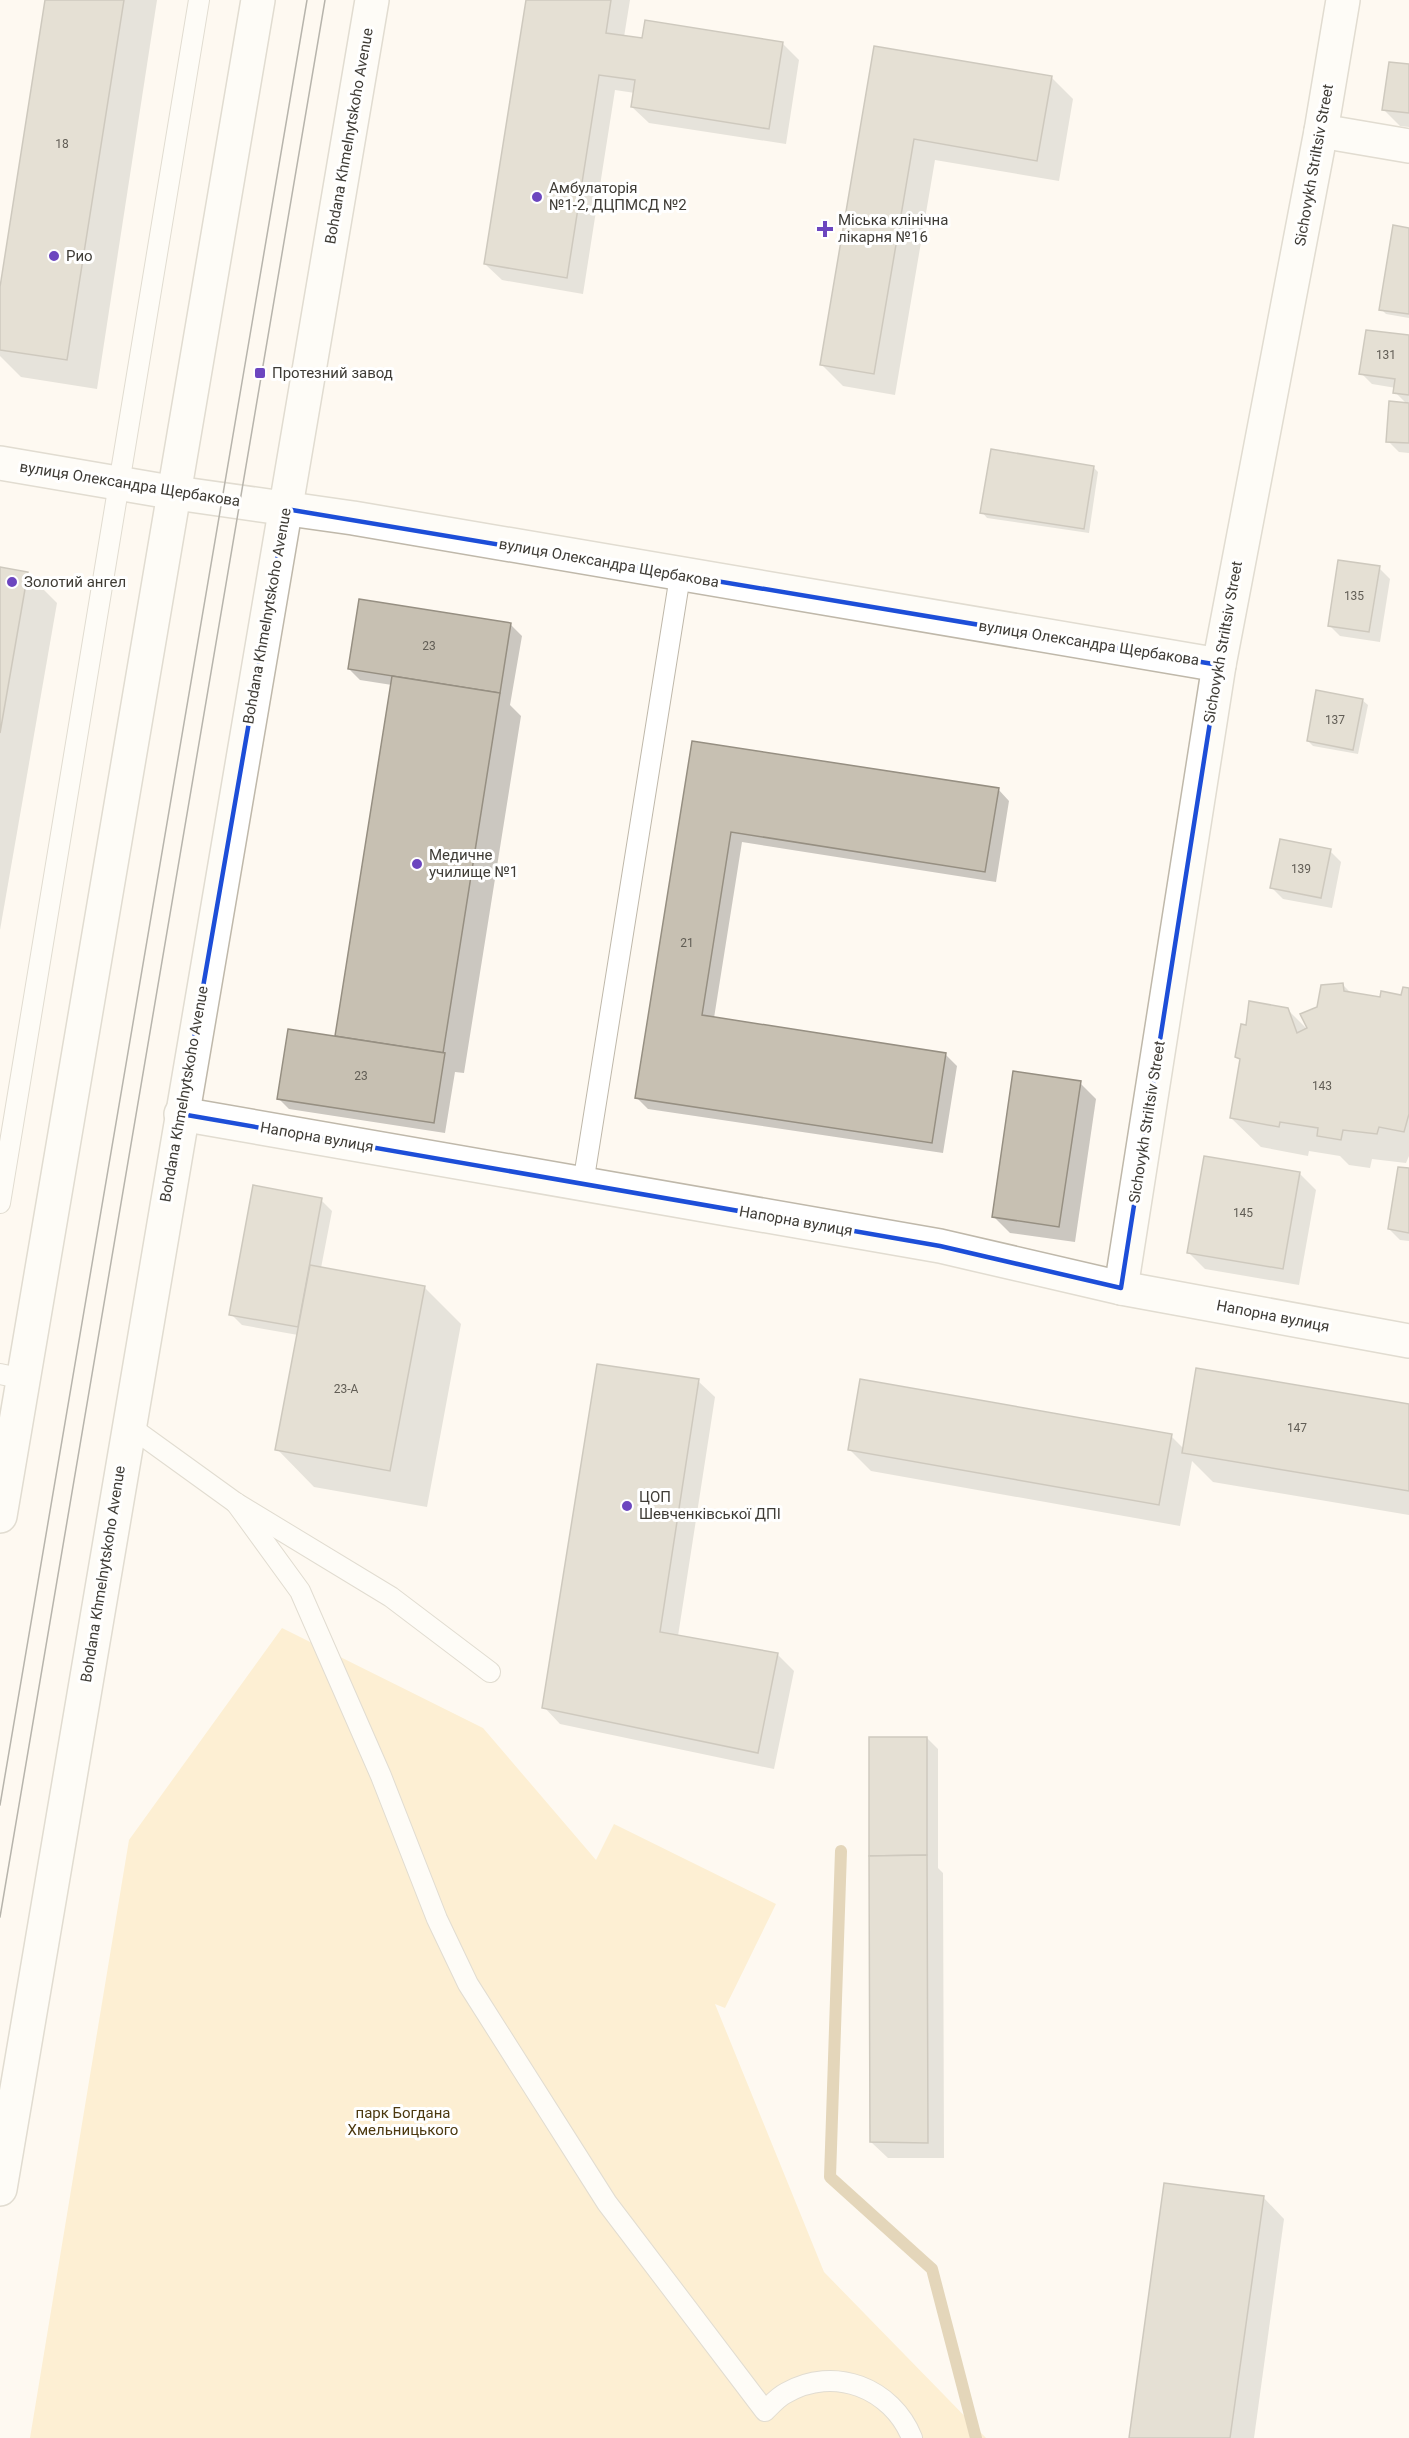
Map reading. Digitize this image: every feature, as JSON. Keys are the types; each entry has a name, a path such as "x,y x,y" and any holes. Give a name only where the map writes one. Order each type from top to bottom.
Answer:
{"street":[{"path":"0,1516 12,1377 176,493 258,0"},
{"name":"Bohdana Khmelnytskoho Avenue","path":"0,2189 128,1425 372,0"},
{"name":"Sichovykh Striltsiv Street","path":"1121,1288 1219,665 1321,132 1343,0"},
{"path":"1321,132 1409,146"},
{"name":"вулиця Олександра Щербакова","path":"0,463 1219,665"},
{"name":"Напорна вулиця","path":"181,1114 940,1246 1121,1288 1409,1341"}],"lane":[{"path":"0,1203 7,1127 120,483 199,0"},
{"path":"584,1184 680,576"},
{"path":"128,1425 236,1503 391,1597 490,1672"},
{"path":"236,1503 300,1591 381,1776 437,1919 468,1984 607,2202 765,2411 794,2390 812,2383 839,2380 865,2387 888,2402 906,2423 912,2438"}],"highlighted area":[{"path":"286,509 1219,665 1121,1288 940,1246 181,1114"}],"green space":[{"name":"парк Богдана Хмельницького","path":"282,1628 483,1728 596,1860 614,1824 776,1904 725,2008 715,2004 824,2272 986,2438 30,2438 129,1840"}],"building":[{"path":"45,0 124,0 67,360 0,350 0,287"},
{"name":"Амбулаторія №1-2, ДЦПМСД №2","path":"526,0 611,0 606,33 642,38 645,20 783,42 769,129 631,107 635,80 599,75 567,278 484,264"},
{"path":"874,46 1052,76 1037,161 914,139 874,374 820,365"},
{"path":"1389,62 1409,64 1409,113 1382,110"},
{"path":"1393,225 1409,228 1409,314 1379,310"},
{"path":"1366,330 1409,335 1409,395 1393,393 1395,379 1359,374"},
{"path":"1389,401 1409,403 1409,443 1386,442"},
{"path":"991,449 1094,466 1084,529 980,513"},
{"path":"1338,560 1380,566 1369,632 1328,626"},
{"path":"0,567 28,572 0,733"},
{"path":"359,599 511,623 500,693 348,669"},
{"name":"Медичне училище №1","path":"392,676 500,693 443,1053 335,1036"},
{"path":"1316,690 1363,699 1353,750 1307,741"},
{"path":"692,741 999,788 985,872 731,832 702,1015 946,1053 932,1143 635,1098"},
{"path":"1280,839 1331,849 1321,898 1270,888"},
{"path":"1343,983 1344,991 1380,997 1381,991 1401,995 1403,987 1409,988 1409,1114 1404,1132 1379,1127 1377,1134 1343,1130 1341,1140 1317,1136 1318,1128 1280,1122 1279,1127 1230,1118 1240,1059 1235,1057 1241,1024 1246,1025 1249,1001 1288,1008 1297,1033 1307,1028 1300,1014 1317,1007 1321,985"},
{"path":"288,1029 445,1053 434,1123 277,1099"},
{"path":"1013,1071 1081,1081 1059,1227 992,1217"},
{"path":"1204,1156 1300,1172 1283,1269 1187,1253"},
{"path":"1398,1167 1409,1168 1409,1233 1388,1229"},
{"path":"253,1185 322,1198 298,1327 229,1315"},
{"path":"310,1265 425,1286 390,1471 275,1450"},
{"name":"ЦОП Шевченківської ДПІ","path":"597,1364 699,1379 660,1632 778,1653 758,1753 542,1708"},
{"path":"1196,1368 1409,1404 1409,1491 1182,1453"},
{"path":"860,1379 1172,1434 1159,1505 848,1450"},
{"path":"869,1737 927,1737 927,1855 869,1856"},
{"path":"927,1855 928,2143 870,2142 869,1856"},
{"path":"1164,2183 1264,2196 1230,2438 1129,2438"}],"waterway":[{"path":"841,1851 830,2177 932,2269 976,2438"}],"tram line":[{"path":"0,1805 307,0"},
{"path":"0,1917 325,0"}],"place":[{"name":"Амбулаторія №1-2, ДЦПМСД №2","path":"537,197"},
{"name":"Міська клінічна лікарня №16","path":"825,229"},
{"name":"Рио","path":"54,256"},
{"name":"Протезний завод","path":"260,373"},
{"name":"Золотий ангел","path":"12,582"},
{"name":"Медичне училище №1","path":"417,864"},
{"name":"ЦОП Шевченківської ДПІ","path":"627,1506"}]}
